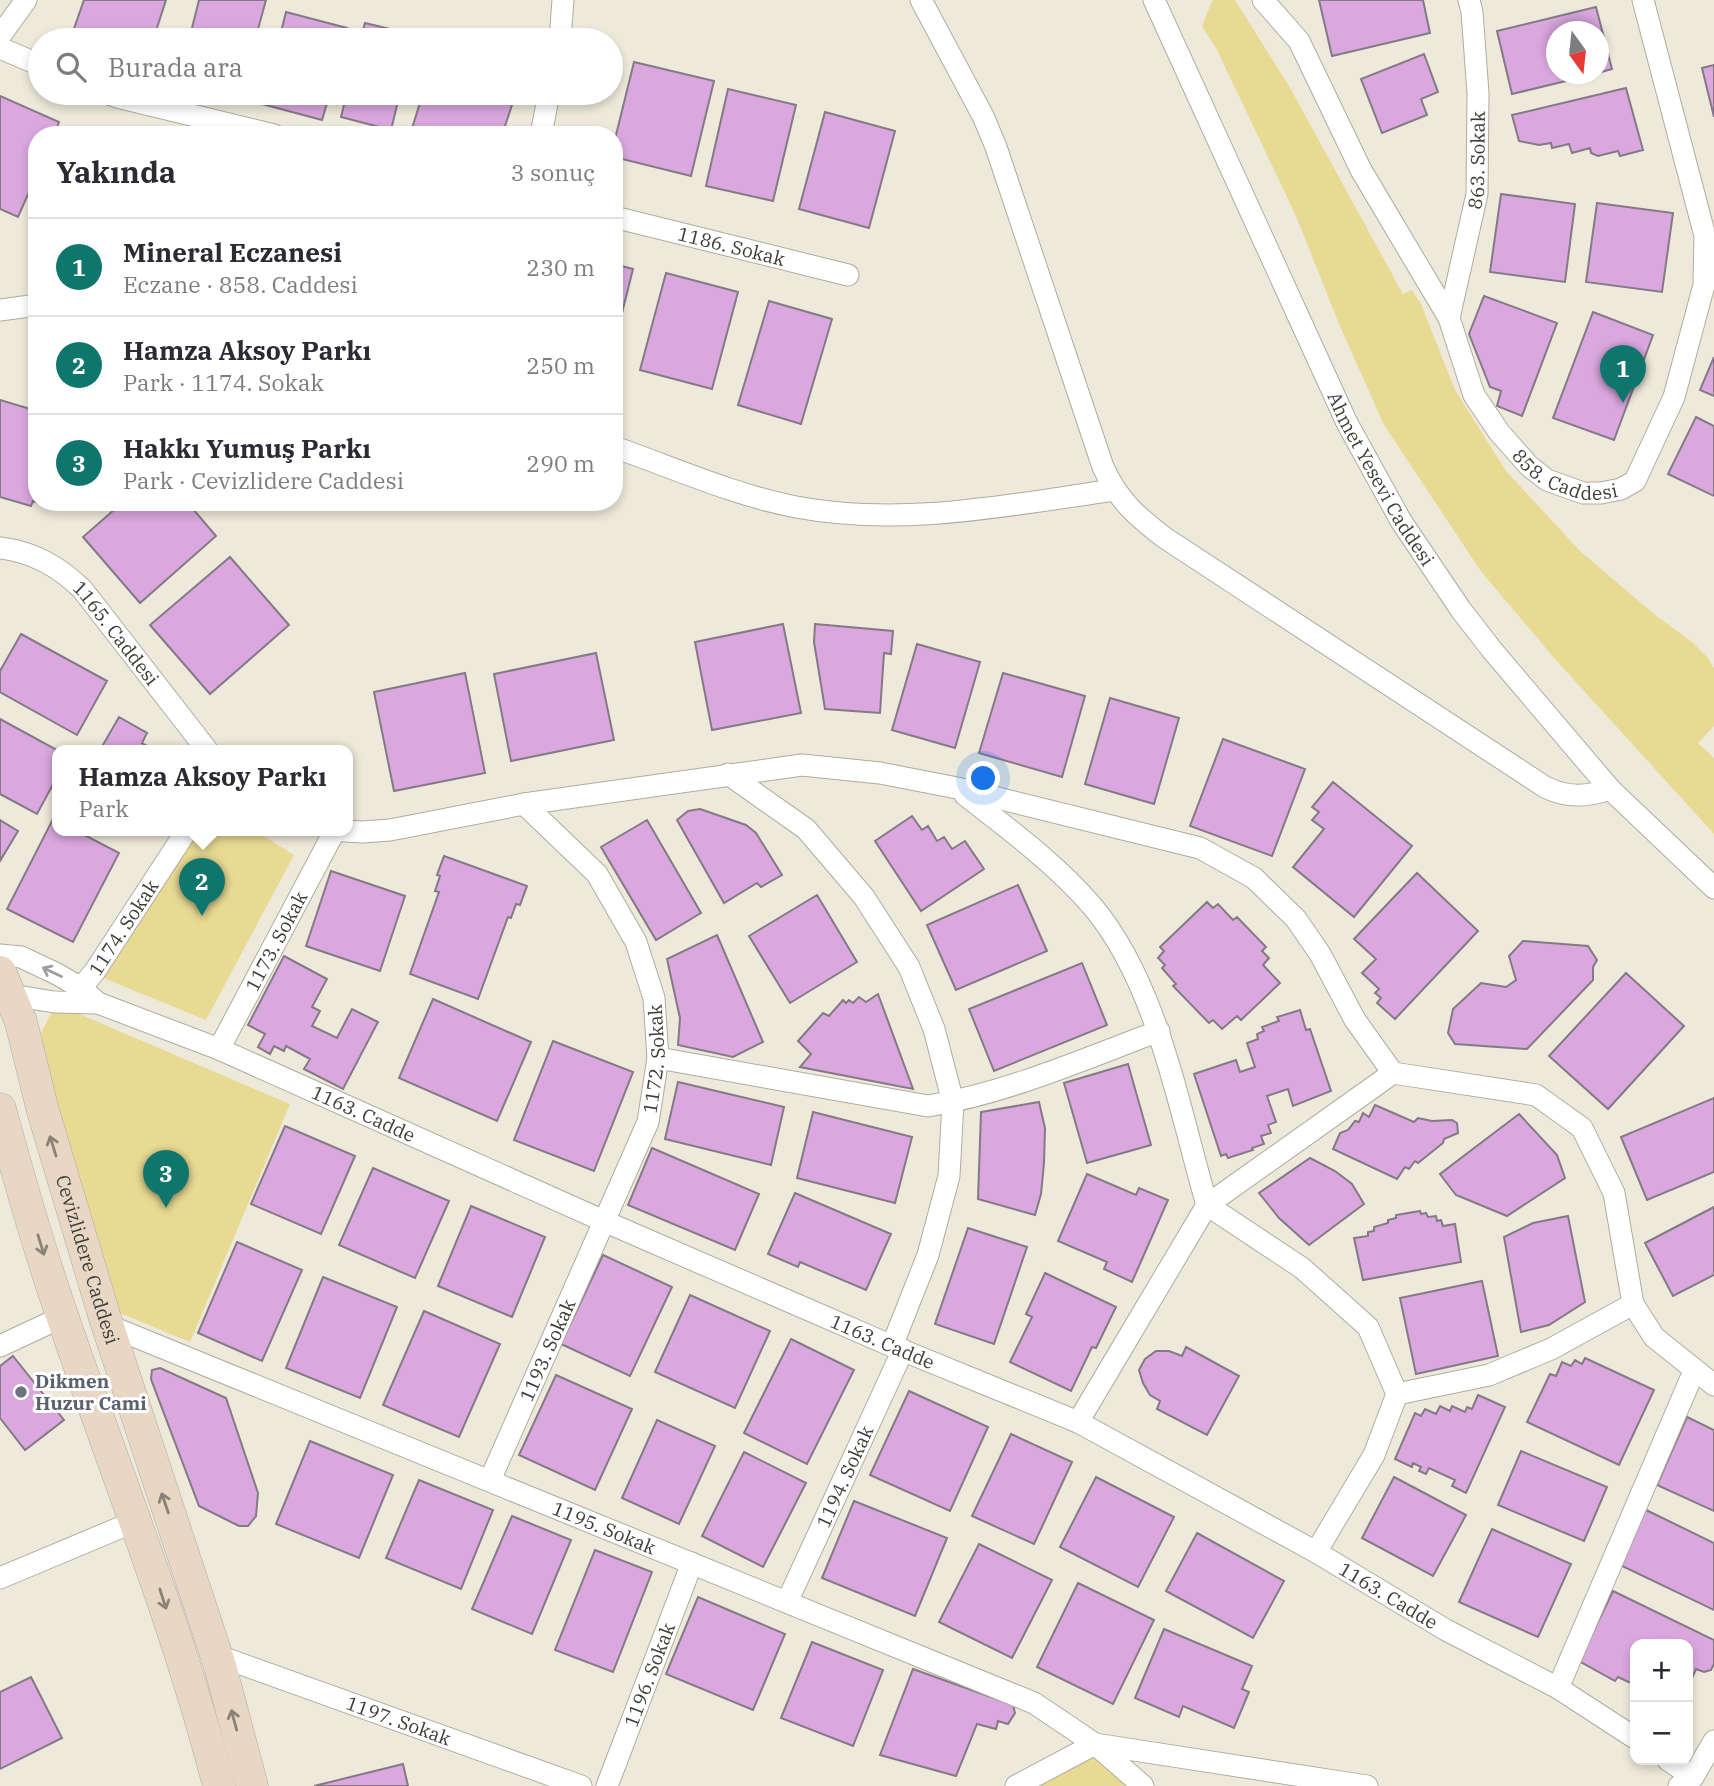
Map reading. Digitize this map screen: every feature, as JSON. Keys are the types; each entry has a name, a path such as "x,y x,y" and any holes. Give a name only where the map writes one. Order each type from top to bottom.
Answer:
{"main road":[{"name":"Cevizlidere Caddesi","path":"4,988 107,1325 216,1655 252,1786"},
{"name":"Cevizlidere Caddesi","path":"2,1125 62,1317 178,1642 219,1786"},
{"path":"178,1642 216,1655"}],"street":[{"path":"0,36 26,0"},
{"path":"561,28 563,0"},
{"path":"921,0 983,116 996,147 1103,467 1114,490 1137,516 1165,538 1545,787 1574,796 1586,796 1610,789"},
{"name":"Ahmet Yesevi Caddesi","path":"1154,0 1347,423 1390,501 1461,610 1610,789 1714,888"},
{"name":"858. Caddesi","path":"1263,0 1299,41 1361,170 1450,318 1474,395 1499,432 1529,466 1547,480 1583,492 1601,493 1621,489 1635,481 1674,397 1704,285 1705,236 1643,0"},
{"name":"863. Sokak","path":"1450,318 1477,194 1478,93 1469,0"},
{"path":"0,48 28,60"},
{"path":"154,105 238,126"},
{"path":"543,126 547,105"},
{"name":"1186. Sokak","path":"623,219 848,275"},
{"path":"0,310 28,307"},
{"path":"623,450 763,499 795,507 863,516 931,515 1114,490"},
{"name":"1165. Caddesi","path":"0,548 34,555 67,575 82,589 203,745"},
{"path":"353,831 390,830 524,804 802,765 880,773 957,788 1200,848 1254,877 1296,919 1320,954 1355,1020 1393,1073"},
{"name":"1194. Sokak","path":"728,774 806,829 864,897 909,967 934,1029 953,1102 949,1176 928,1255 897,1348 787,1602"},
{"path":"957,788 1038,851 1094,908 1130,964 1159,1031 1207,1205 1302,1268 1368,1327 1397,1394 1374,1455 1316,1552"},
{"name":"1172. Sokak","path":"524,804 597,874 636,942 654,998 658,1058 648,1122 606,1222"},
{"name":"1174. Sokak","path":"81,988 95,971 183,836"},
{"name":"1173. Sokak","path":"219,1049 329,836"},
{"name":"1163. Cadde","path":"0,955 21,957 57,974 81,988 98,1003"},
{"name":"1163. Cadde","path":"4,988 54,1002 98,1003 219,1049 606,1222 897,1348 1078,1422 1316,1552 1446,1630 1558,1688 1630,1735"},
{"path":"658,1058 928,1106 953,1102 1032,1078 1159,1031"},
{"path":"1078,1422 1207,1205 1393,1073 1536,1095 1582,1128 1614,1193 1633,1304 1654,1337 1714,1385"},
{"name":"1193. Sokak","path":"490,1480 606,1222"},
{"path":"1397,1394 1489,1375 1551,1349 1633,1304"},
{"path":"0,1346 62,1317"},
{"name":"1195. Sokak","path":"107,1325 1034,1703 1095,1745 1143,1786"},
{"path":"1558,1688 1694,1371"},
{"path":"0,1578 136,1521"},
{"name":"1196. Sokak","path":"607,1786 692,1563"},
{"name":"1197. Sokak","path":"216,1655 581,1786"},
{"path":"1672,1765 1686,1781 1714,1741"},
{"path":"1016,1786 1095,1745 1367,1786"}],"shaded area":[{"path":"1235,0 1289,86 1403,294 1412,290 1421,304 1455,390 1506,471 1581,552 1654,614 1692,642 1714,668 1714,726 1698,743 1714,758 1714,834 1554,658 1480,570 1384,425 1339,324 1296,216 1217,50 1202,26 1212,1"},
{"path":"195,836 264,836 294,855 206,1020 101,977"},
{"path":"52,1011 72,1011 290,1104 190,1342 120,1313 37,1042"},
{"path":"1095,1744 1143,1786 1016,1786"}],"building":[{"path":"84,0 166,0 157,28 74,28"},
{"path":"199,0 266,0 258,28 192,28"},
{"path":"1319,0 1423,0 1430,33 1332,56"},
{"path":"1596,7 1600,21 1546,21 1546,84 1554,84 1512,94 1497,31"},
{"path":"286,12 347,28 282,28"},
{"path":"365,23 386,28 364,28"},
{"path":"1424,54 1438,92 1421,99 1427,115 1382,133 1361,79"},
{"path":"634,62 714,81 691,176 623,159 623,126 618,126"},
{"path":"1714,65 1714,117 1702,68"},
{"path":"1626,88 1643,150 1620,156 1618,151 1598,156 1591,153 1590,148 1572,153 1569,144 1552,148 1551,143 1539,145 1519,141 1512,115"},
{"path":"728,89 796,105 773,201 706,186"},
{"path":"0,96 59,122 57,126 28,126 28,194 18,217 0,209"},
{"path":"266,105 326,105 322,120"},
{"path":"344,105 397,105 392,126 376,126 341,117"},
{"path":"419,105 512,105 505,126 413,126"},
{"path":"825,112 895,131 869,228 799,209"},
{"path":"1501,194 1575,204 1565,282 1490,272"},
{"path":"1597,203 1673,213 1662,292 1586,282"},
{"path":"623,266 633,269 623,309"},
{"path":"666,273 738,292 712,389 640,370"},
{"path":"1484,296 1557,323 1522,416 1497,406 1501,391 1490,387 1469,334"},
{"path":"769,301 832,319 801,424 738,405"},
{"path":"1593,312 1653,335 1614,440 1553,418"},
{"path":"1714,357 1714,396 1700,390"},
{"path":"0,400 28,408 28,505 0,497"},
{"path":"1696,417 1714,426 1714,496 1668,474"},
{"path":"113,511 195,511 216,536 140,603 83,537"},
{"path":"230,557 289,625 210,694 150,625"},
{"path":"783,624 801,713 712,730 695,642"},
{"path":"815,624 893,631 891,654 884,653 880,713 825,709 814,642"},
{"path":"21,634 107,681 77,735 0,692 0,671"},
{"path":"917,644 980,662 955,748 892,730"},
{"path":"596,653 614,740 511,761 494,674"},
{"path":"465,673 485,773 394,791 374,692"},
{"path":"1003,673 1085,696 1062,777 979,753"},
{"path":"1110,698 1179,718 1154,804 1085,784"},
{"path":"119,717 147,733 142,743 145,745 103,745"},
{"path":"0,719 52,747 52,786 37,814 0,794"},
{"path":"1223,739 1305,769 1272,856 1190,826"},
{"path":"1333,782 1412,846 1354,917 1293,867 1324,829 1312,820 1319,812 1312,807"},
{"path":"700,809 746,825 756,833 782,875 761,887 757,883 724,903 677,820 688,811"},
{"path":"912,816 922,830 928,826 937,841 944,837 952,849 965,841 984,869 921,911 875,841"},
{"path":"0,820 18,831 0,861"},
{"path":"647,820 701,913 656,940 601,847"},
{"path":"52,821 52,836 86,836 119,853 73,942 7,909"},
{"path":"444,856 527,886 520,905 516,904 511,918 508,917 478,999 410,974 439,892 435,891 440,876 437,875"},
{"path":"331,871 405,896 380,971 306,946"},
{"path":"1417,873 1478,931 1395,1019 1377,1003 1381,998 1375,993 1379,989 1362,973 1376,959 1354,939"},
{"path":"1018,885 1047,951 956,990 927,925"},
{"path":"817,895 857,962 790,1003 749,936"},
{"path":"1207,902 1213,908 1218,904 1233,920 1237,917 1266,947 1262,951 1269,958 1263,965 1280,983 1241,1020 1237,1016 1222,1029 1213,1020 1209,1023 1173,986 1176,984 1162,968 1165,965 1158,958 1164,951 1160,947"},
{"path":"717,935 763,1042 733,1057 678,1045 680,1018 667,959"},
{"path":"1523,941 1588,946 1597,960 1593,967 1593,980 1527,1049 1455,1044 1448,1033 1453,1009 1481,983 1506,987 1516,980 1509,956"},
{"path":"284,956 327,979 312,1007 320,1011 312,1026 337,1038 352,1009 378,1022 343,1089 304,1069 310,1059 286,1046 284,1051 274,1046 270,1054 258,1047 265,1034 248,1025"},
{"path":"1082,963 1107,1025 994,1071 969,1009"},
{"path":"1626,973 1684,1026 1608,1109 1549,1056"},
{"path":"878,994 913,1089 800,1067 811,1054 798,1041 823,1013 829,1016 843,1000 853,1003 859,997 866,1002"},
{"path":"433,999 531,1042 497,1121 399,1078"},
{"path":"1300,1010 1306,1030 1310,1029 1331,1091 1293,1106 1288,1089 1267,1096 1276,1122 1268,1125 1271,1133 1261,1136 1264,1144 1228,1158 1226,1154 1221,1156 1194,1074 1236,1060 1240,1072 1255,1067 1247,1043 1258,1039 1257,1034 1264,1031 1262,1027 1279,1021 1277,1017"},
{"path":"553,1041 633,1072 594,1171 514,1140"},
{"path":"1128,1064 1151,1145 1087,1163 1064,1083"},
{"path":"678,1082 784,1107 771,1165 665,1139"},
{"path":"1714,1098 1714,1172 1647,1200 1621,1137"},
{"path":"1039,1102 1045,1128 1044,1163 1041,1194 1035,1215 978,1199 981,1112"},
{"path":"1375,1105 1414,1122 1418,1118 1432,1121 1452,1120 1457,1123 1458,1133 1444,1139 1443,1143 1418,1163 1415,1161 1409,1169 1405,1167 1397,1179 1333,1149 1340,1133 1348,1130 1355,1121 1359,1122 1363,1113 1369,1117"},
{"path":"813,1112 912,1137 895,1203 797,1178"},
{"path":"1519,1114 1557,1155 1565,1178 1507,1216 1456,1195 1440,1174"},
{"path":"285,1126 355,1156 321,1234 251,1204"},
{"path":"652,1148 759,1194 735,1250 628,1205"},
{"path":"1310,1158 1335,1171 1352,1184 1364,1204 1309,1245 1279,1218 1259,1193"},
{"path":"373,1168 449,1201 415,1278 339,1245"},
{"path":"1087,1174 1136,1195 1139,1188 1168,1200 1132,1282 1104,1269 1107,1262 1058,1241"},
{"path":"795,1193 891,1234 866,1290 800,1262 798,1267 768,1254"},
{"path":"471,1206 545,1237 512,1317 438,1286"},
{"path":"1714,1207 1714,1275 1673,1296 1645,1243"},
{"path":"1420,1211 1428,1217 1436,1216 1443,1226 1455,1224 1461,1262 1363,1280 1354,1238 1368,1236 1368,1232 1374,1231 1374,1227 1388,1223 1388,1220 1396,1218 1396,1215"},
{"path":"1568,1216 1585,1302 1549,1325 1521,1332 1504,1237 1533,1223"},
{"path":"968,1228 1027,1247 994,1344 935,1324"},
{"path":"237,1242 302,1270 262,1361 198,1333"},
{"path":"603,1255 672,1287 630,1376 561,1344"},
{"path":"1045,1273 1116,1307 1096,1348 1092,1347 1071,1391 1010,1362 1032,1317 1026,1314"},
{"path":"323,1277 397,1307 360,1398 286,1368"},
{"path":"1482,1281 1498,1356 1416,1374 1400,1298"},
{"path":"690,1295 770,1331 735,1408 655,1372"},
{"path":"424,1311 500,1344 459,1437 383,1405"},
{"path":"791,1339 854,1370 807,1464 744,1433"},
{"path":"1186,1347 1239,1376 1207,1435 1157,1409 1160,1401 1150,1395 1139,1370 1145,1359 1156,1351 1169,1351 1182,1356"},
{"name":"Dikmen Huzur Cami","path":"13,1356 64,1420 25,1450 0,1418 0,1366"},
{"path":"1585,1358 1654,1390 1619,1465 1527,1422 1550,1374 1556,1376 1562,1362 1571,1366 1575,1360 1582,1364"},
{"path":"160,1368 226,1398 258,1493 256,1516 248,1526 239,1526 199,1506 151,1379 152,1370"},
{"path":"556,1375 632,1409 595,1490 519,1455"},
{"path":"909,1391 988,1427 950,1511 870,1475"},
{"path":"1478,1395 1505,1407 1466,1493 1452,1486 1455,1480 1429,1468 1426,1474 1419,1471 1421,1467 1413,1463 1412,1467 1395,1459 1415,1413 1421,1416 1425,1409 1436,1414 1440,1406 1450,1411 1452,1406 1465,1412 1467,1407 1472,1409"},
{"path":"1687,1417 1714,1430 1714,1511 1657,1485"},
{"path":"657,1420 715,1446 679,1524 622,1498"},
{"path":"1011,1434 1072,1462 1034,1544 972,1516"},
{"path":"310,1441 393,1475 359,1558 276,1524"},
{"path":"1521,1451 1607,1487 1584,1541 1498,1505"},
{"path":"744,1452 806,1483 763,1567 702,1536"},
{"path":"1096,1477 1174,1517 1138,1587 1060,1547"},
{"path":"1394,1477 1466,1515 1433,1576 1362,1538"},
{"path":"419,1480 493,1510 461,1589 386,1558"},
{"path":"854,1501 947,1538 915,1616 822,1578"},
{"path":"1644,1509 1714,1543 1714,1610 1618,1564"},
{"path":"512,1516 571,1540 532,1634 472,1609"},
{"path":"1492,1529 1571,1564 1538,1637 1459,1602"},
{"path":"1197,1533 1284,1581 1253,1638 1166,1591"},
{"path":"979,1544 1052,1580 1012,1658 939,1622"},
{"path":"595,1550 652,1572 613,1672 555,1650"},
{"path":"1078,1583 1154,1620 1113,1704 1037,1667"},
{"path":"1613,1591 1714,1640 1714,1664 1711,1670 1704,1672 1696,1669 1693,1676 1693,1639 1630,1639 1630,1683 1618,1677 1615,1681 1579,1661"},
{"path":"698,1597 785,1634 753,1710 666,1674"},
{"path":"1164,1629 1252,1666 1242,1689 1249,1692 1234,1728 1183,1706 1179,1717 1135,1698"},
{"path":"812,1642 883,1670 853,1746 781,1718"},
{"path":"913,1669 1013,1705 1015,1713 1008,1724 998,1721 996,1729 977,1724 956,1776 880,1755"},
{"path":"31,1677 62,1738 0,1769 0,1692"},
{"path":"403,1764 408,1786 314,1786"}],"place":[{"name":"Mineral Eczanesi","path":"1623,403"},
{"name":"Hamza Aksoy Parkı","path":"202,916"},
{"name":"Hakkı Yumuş Parkı","path":"166,1208"},
{"name":"Dikmen Huzur Cami","path":"21,1392"}]}
